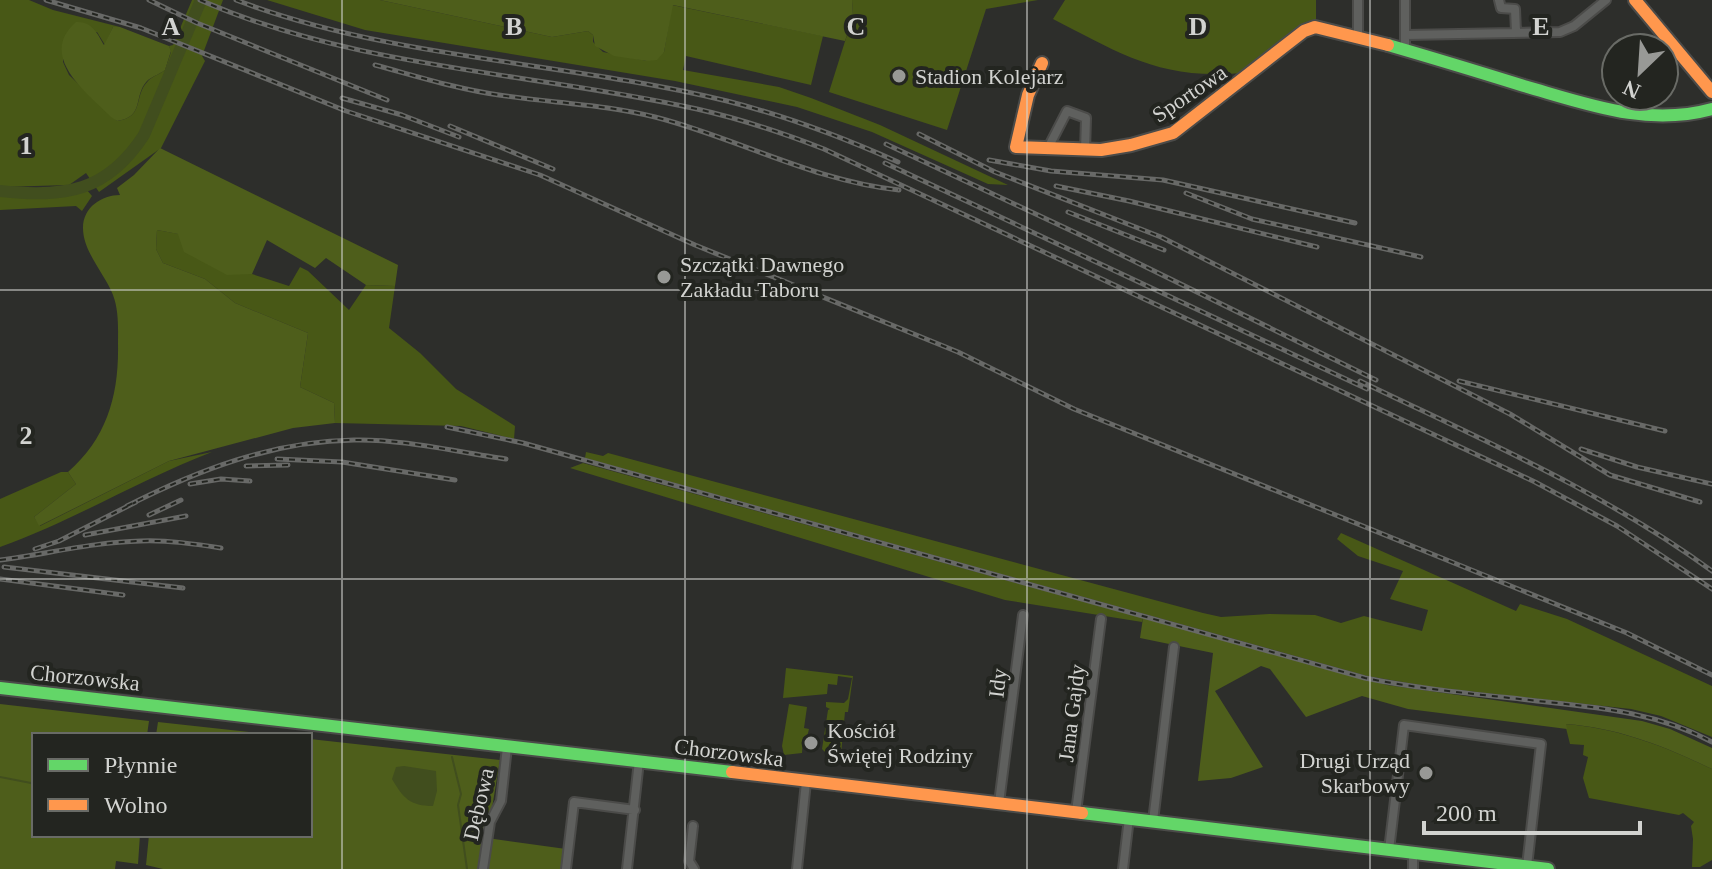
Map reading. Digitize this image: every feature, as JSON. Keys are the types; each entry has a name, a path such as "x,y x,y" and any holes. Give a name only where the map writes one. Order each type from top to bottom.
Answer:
{"main road":[{"path":"1635,0 1712,92"},
{"name":"Sportowa","path":"1042,63 1028,95 1016,147 1085,151 1131,145 1173,133 1304,31 1315,27 1358,36 1625,114 1666,117 1712,109"},
{"name":"Chorzowska","path":"0,688 1548,869"}],"street":[{"path":"1358,0 1358,36"},
{"path":"1405,0 1405,50"},
{"path":"1499,0 1501,8 1515,9 1516,32"},
{"path":"1406,35 1565,31 1606,0"},
{"path":"1047,150 1067,111 1086,118 1085,151"},
{"name":"Idy","path":"999,803 1023,615"},
{"name":"Jana Gajdy","path":"1076,812 1101,619"},
{"path":"1153,821 1174,647"},
{"path":"1389,850 1404,725 1541,744 1527,866"},
{"name":"Dębowa","path":"483,869 490,822 501,801 507,747"},
{"path":"627,869 639,761"},
{"path":"797,869 806,782"},
{"path":"566,869 574,802 635,810"},
{"path":"1123,869 1129,818"},
{"path":"693,826 689,861 698,869"},
{"path":"1413,853 1413,869"}],"shaded area":[{"path":"0,0 29,0 53,10 120,27 113,27 105,45 97,32 63,44 63,62 69,75 117,121 132,115 149,80 165,70 171,52 169,46 173,45 192,0 223,0 202,56 205,61 161,148 99,192 86,173 69,185 0,187"},
{"path":"267,0 380,0 552,37 588,31 603,52 647,61 664,52 672,5 823,36 811,85 686,56 683,70 779,87 811,98 880,125 1008,185 988,184 872,132 797,107 675,81 365,30"},
{"path":"380,0 852,0 853,16 845,41 673,5 664,52 657,60 647,61 614,56 595,46 593,35 588,31 552,37"},
{"name":"Stadion Kolejarz","path":"852,0 1038,0 986,9 947,130 829,92 853,16"},
{"path":"1065,0 1316,0 1316,22 1286,37 1244,72 1197,73 1134,58 1053,19"},
{"path":"76,22 90,26 104,45 113,27 120,27 169,46 171,51 165,70 147,81 135,111 126,119 117,121 111,117 70,73 62,48 65,35"},
{"path":"160,148 398,265 395,286 366,285 326,258 315,268 267,240 252,274 227,275 184,252 178,234 157,230 156,249 163,263 205,279 235,303 308,333 300,387 334,403 335,423 293,428 169,461 39,526 34,517 76,484 68,472 101,430 116,381 116,307 84,237 86,214 107,197 120,195 117,188"},
{"path":"86,189 92,196 82,211 76,206 0,210 0,196 73,194"},
{"path":"157,230 179,234 227,274 252,274 289,286 300,267 349,310 366,285 395,286 389,328 456,389 515,426 514,439 461,426 335,423 334,403 300,387 308,333 235,303 205,279 163,263 156,249"},
{"path":"212,452 0,547 0,499 61,472 68,472 76,484 34,517 40,526 169,461"},
{"path":"586,452 603,456 608,453 1221,617 1315,615 1341,623 1364,616 1422,631 1428,610 1390,599 1403,571 1358,556 1337,539 1341,533 1516,611 1520,604 1567,619 1712,686 1712,737 1661,716 1631,709 1432,687 1367,676 585,458"},
{"path":"583,463 1143,618 1142,622 1005,600 570,468"},
{"path":"1143,618 1387,685 1642,721 1670,729 1712,748 1712,769 1659,746 1604,729 1566,724 1567,729 1408,709 1362,696 1306,717 1270,669 1261,666 1215,691 1263,767 1231,778 1198,781 1213,653 1140,638"},
{"path":"786,668 853,676 848,712 845,712 841,754 837,760 822,749 830,709 826,707 826,702 844,703 848,699 852,678 838,676 837,685 828,684 827,694 783,698"},
{"path":"0,704 149,721 147,733 32,733 32,837 140,837 138,864 116,861 115,869 0,869"},
{"path":"789,704 807,707 804,728 809,729 807,737 803,737 802,753 784,755 782,746"},
{"path":"158,722 259,733 156,733"},
{"path":"1565,724 1604,729 1640,739 1712,769 1712,860 1700,867 1692,867 1691,826 1694,822 1683,813 1679,815 1589,798 1583,778 1588,757 1583,755 1584,745 1570,744"},
{"path":"312,739 500,760 487,838 566,849 564,869 163,869 146,865 149,837 312,837"},
{"path":"396,767 436,771 437,791 433,806 408,800 400,791 392,779"}],"waterway":[{"path":"0,191 64,191 99,180 115,169 144,135 201,0"},
{"path":"452,757 461,794 458,805 467,869"},
{"path":"0,777 32,784"}],"railway":[{"path":"46,0 141,28 346,111 540,175 695,245 958,352 1074,409 1627,633 1712,675"},
{"path":"149,0 197,23 387,100"},
{"path":"200,0 260,23 321,41 383,55 697,109 824,149 1535,482 1617,526 1712,589"},
{"path":"236,0 296,20 418,48 604,77 727,101 814,128 898,162"},
{"path":"375,65 483,92 655,117 836,178 899,190"},
{"path":"342,98 402,115 459,137"},
{"path":"450,126 553,169"},
{"path":"919,134 995,172 1161,237 1510,414 1610,475 1700,502"},
{"path":"886,144 1089,239 1376,380"},
{"path":"989,160 1051,171 1163,180 1355,223"},
{"path":"885,163 1367,389"},
{"path":"1056,186 1317,247"},
{"path":"1186,193 1252,219 1421,257"},
{"path":"1068,212 1164,250"},
{"path":"1360,381 1585,491 1712,571"},
{"path":"1459,381 1665,431"},
{"path":"447,427 523,443 1365,678 1611,710 1672,725 1712,742"},
{"path":"127,506 237,460 324,442 392,442 506,459"},
{"path":"1581,449 1637,467 1712,484"},
{"path":"277,459 342,462 455,480"},
{"path":"246,466 288,465"},
{"path":"190,484 221,479 250,481"},
{"path":"149,515 181,500"},
{"path":"35,549 59,541 136,502"},
{"path":"85,535 186,516"},
{"path":"0,560 123,542 171,542 221,548"},
{"path":"4,567 183,588"},
{"path":"0,579 123,595"}],"traffic: fast":[{"path":"1388,45 1617,111 1664,116 1712,109"},
{"path":"0,688 732,772"},
{"path":"1082,813 1548,869"}],"traffic: slow":[{"path":"1635,0 1712,92"},
{"path":"1042,63 1028,95 1016,147 1101,150 1173,133 1304,31 1315,27 1388,45"},
{"path":"732,772 1082,813"}],"place":[{"name":"Stadion Kolejarz","path":"899,76"},
{"name":"Szczątki Dawnego Zakładu Taboru","path":"664,277"},
{"name":"Kościół Świętej Rodziny","path":"811,743"},
{"name":"Drugi Urząd Skarbowy","path":"1426,773"}]}
